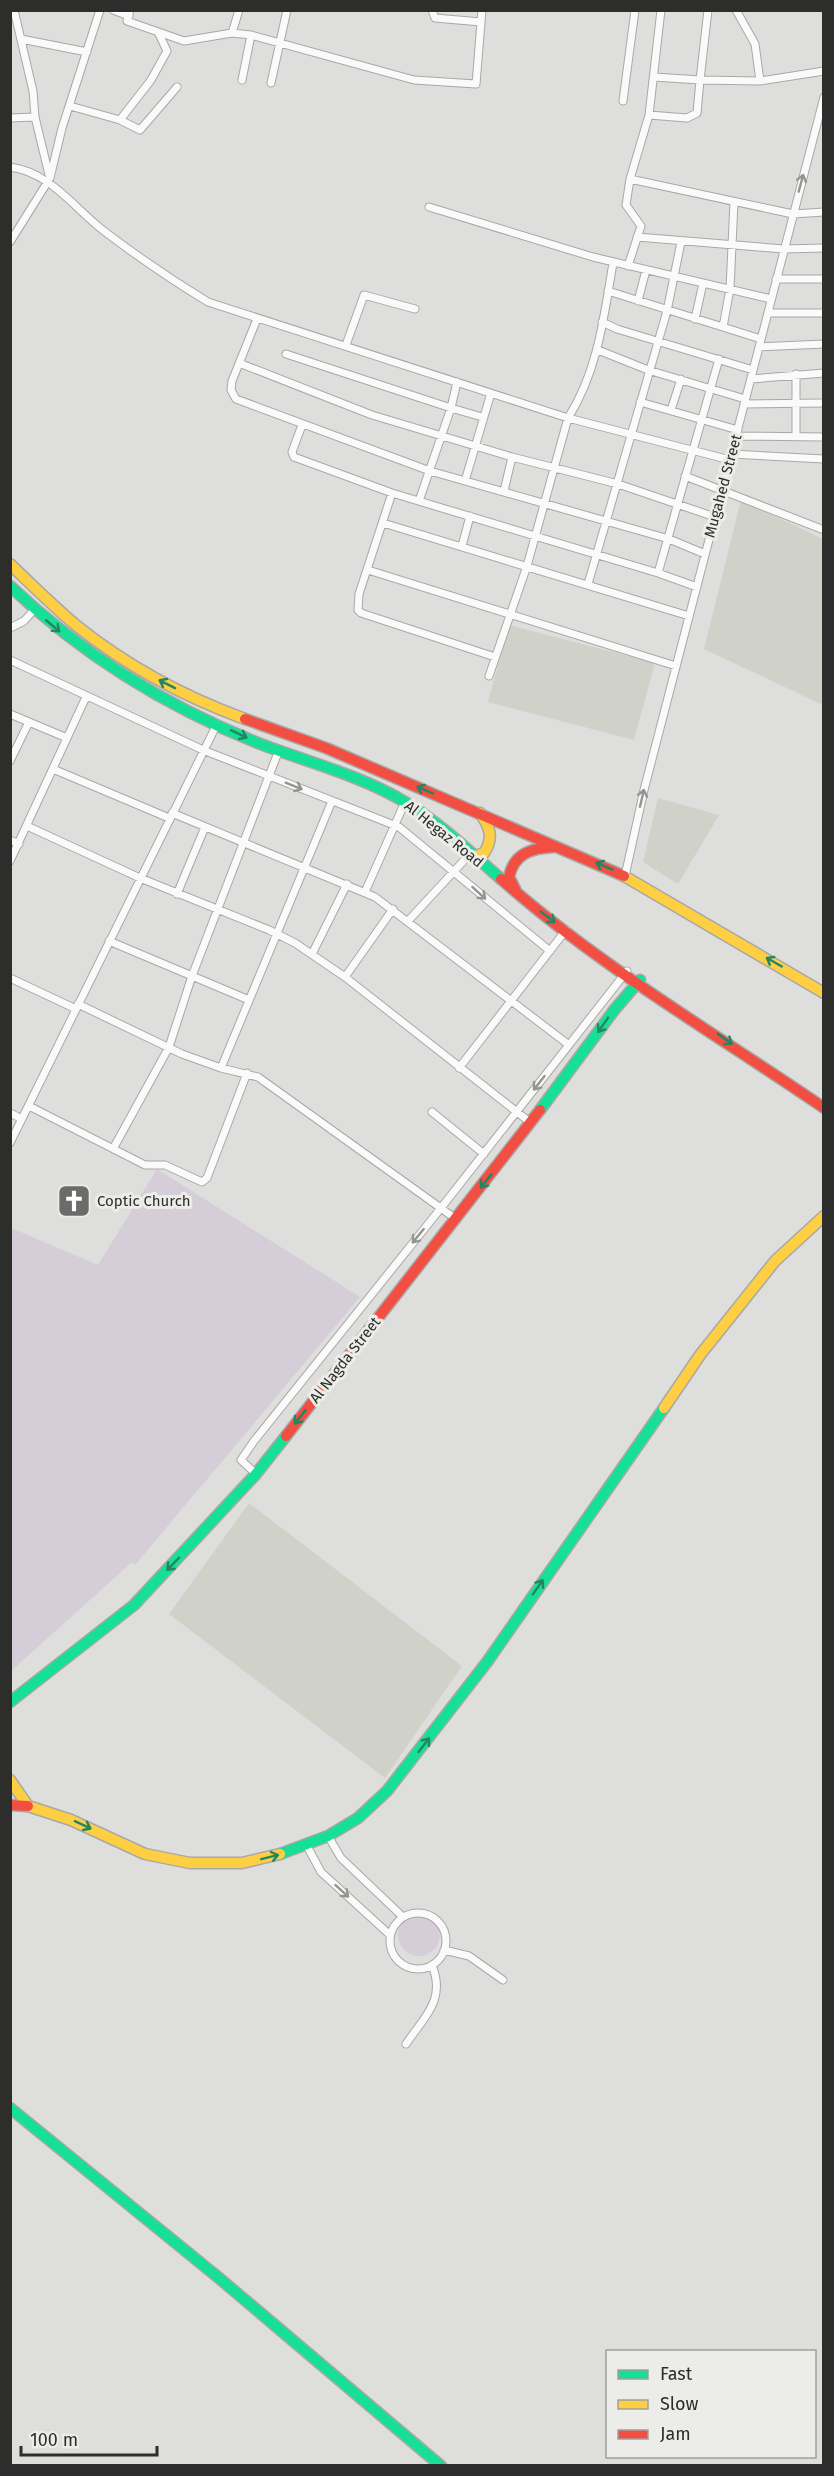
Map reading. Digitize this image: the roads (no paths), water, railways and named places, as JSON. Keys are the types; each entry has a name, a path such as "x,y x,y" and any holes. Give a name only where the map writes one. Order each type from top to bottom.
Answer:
{"main road":[{"name":"Al Hegaz Road","path":"10,564 77,626 148,675 212,706 326,748 625,876 822,989"},
{"name":"Al Hegaz Road","path":"10,586 34,610 93,658 165,702 279,750 345,774 405,802 517,894 566,930 824,1108"},
{"path":"472,855 484,853 492,836 489,826 480,813"},
{"path":"517,894 509,877 516,858 535,847 560,847"},
{"name":"Al Nagda Street","path":"10,1702 134,1605 256,1474 531,1123 615,1009 640,980"},
{"path":"10,1805 28,1806 71,1820 145,1854 190,1863 242,1863 307,1845 328,1836 358,1818 387,1791 487,1662 700,1355 775,1262 824,1216"},
{"path":"10,1780 28,1806"},
{"path":"10,2108 441,2466"}],"street":[{"path":"10,242 49,179 100,10"},
{"path":"113,10 129,13 127,21 184,41 232,33 251,36 414,80 476,84 482,10"},
{"path":"232,33 239,10"},
{"path":"271,82 287,10"},
{"path":"432,10 435,18 481,22"},
{"path":"452,20 453,10"},
{"path":"623,101 634,10"},
{"path":"628,266 640,222 627,209 625,200 650,115 661,10"},
{"path":"650,115 693,116 698,107 708,10"},
{"path":"736,10 754,44 760,81"},
{"path":"14,11 33,91 35,117 49,179"},
{"path":"120,120 151,80 167,51 159,34"},
{"path":"242,80 251,36"},
{"path":"21,39 87,52"},
{"path":"654,76 700,80 760,81 824,71"},
{"path":"70,106 120,120 140,130 177,87"},
{"name":"Mugahed Street","path":"625,876 676,666 824,97"},
{"path":"10,118 35,117"},
{"path":"10,167 32,171 49,179 102,230 162,273 208,302 568,418 633,436 731,457 824,459"},
{"path":"630,179 793,214 824,212"},
{"path":"723,327 730,289 734,202"},
{"path":"429,207 614,263 771,299"},
{"path":"637,237 784,249 824,248"},
{"path":"588,584 633,436 648,370 668,311 681,242"},
{"path":"489,676 526,566 568,418 579,400 598,350 614,263"},
{"path":"638,301 646,270"},
{"path":"776,279 824,279"},
{"path":"695,319 704,283"},
{"path":"608,291 723,327 760,343 824,344"},
{"path":"346,345 364,295 415,309"},
{"path":"768,313 824,313"},
{"path":"257,319 231,390 236,399 430,471 669,539 705,554"},
{"path":"602,322 753,370"},
{"path":"598,350 648,370 745,402 824,403"},
{"path":"286,354 482,417"},
{"path":"658,573 700,418 719,359"},
{"path":"239,363 372,415 512,457 618,484 715,517"},
{"path":"751,379 824,373"},
{"path":"796,374 798,402 796,436"},
{"path":"671,410 681,379"},
{"path":"419,501 442,437 457,382"},
{"path":"465,481 482,417 491,393"},
{"path":"640,402 700,418 737,433 824,437"},
{"path":"302,425 292,452 294,457 392,493 658,573 697,587"},
{"path":"504,491 512,457"},
{"path":"685,476 824,530"},
{"path":"392,493 356,606 361,613 495,657"},
{"path":"462,546 470,516"},
{"path":"383,523 689,616"},
{"path":"368,570 676,666"},
{"path":"10,619 14,626 34,610"},
{"path":"10,660 203,750 394,825 412,835 550,951"},
{"path":"10,861 86,697"},
{"path":"10,714 67,738"},
{"path":"10,761 29,722"},
{"path":"10,1143 217,724"},
{"path":"113,1149 169,1047 192,976 279,750"},
{"path":"53,769 170,816 206,827 365,892 393,909 569,1045"},
{"path":"221,1068 332,801"},
{"path":"365,892 405,802"},
{"path":"27,826 177,894 277,933 345,977 531,1123"},
{"path":"177,894 206,827"},
{"path":"10,840 19,844"},
{"path":"408,921 472,855"},
{"path":"312,954 347,884"},
{"path":"345,977 393,909"},
{"path":"459,1068 566,930"},
{"path":"109,941 249,1000"},
{"path":"256,1474 242,1460 254,1441 627,971"},
{"path":"10,978 221,1068 247,1073 263,1080 456,1219"},
{"path":"29,1106 147,1166 165,1165 204,1181 247,1073"},
{"path":"432,1112 484,1154"},
{"path":"10,1113 22,1119"},
{"path":"328,1836 341,1858 403,1917"},
{"path":"307,1845 321,1872 390,1935"},
{"path":"422,1913 439,1923 446,1941 444,1950 432,1965 414,1969 398,1961 389,1944 390,1935 403,1917 422,1913"},
{"path":"444,1950 469,1956 503,1980"},
{"path":"406,2044 437,2000 438,1988 432,1965"}],"place":[{"name":"Coptic Church","path":"74,1201"}]}
